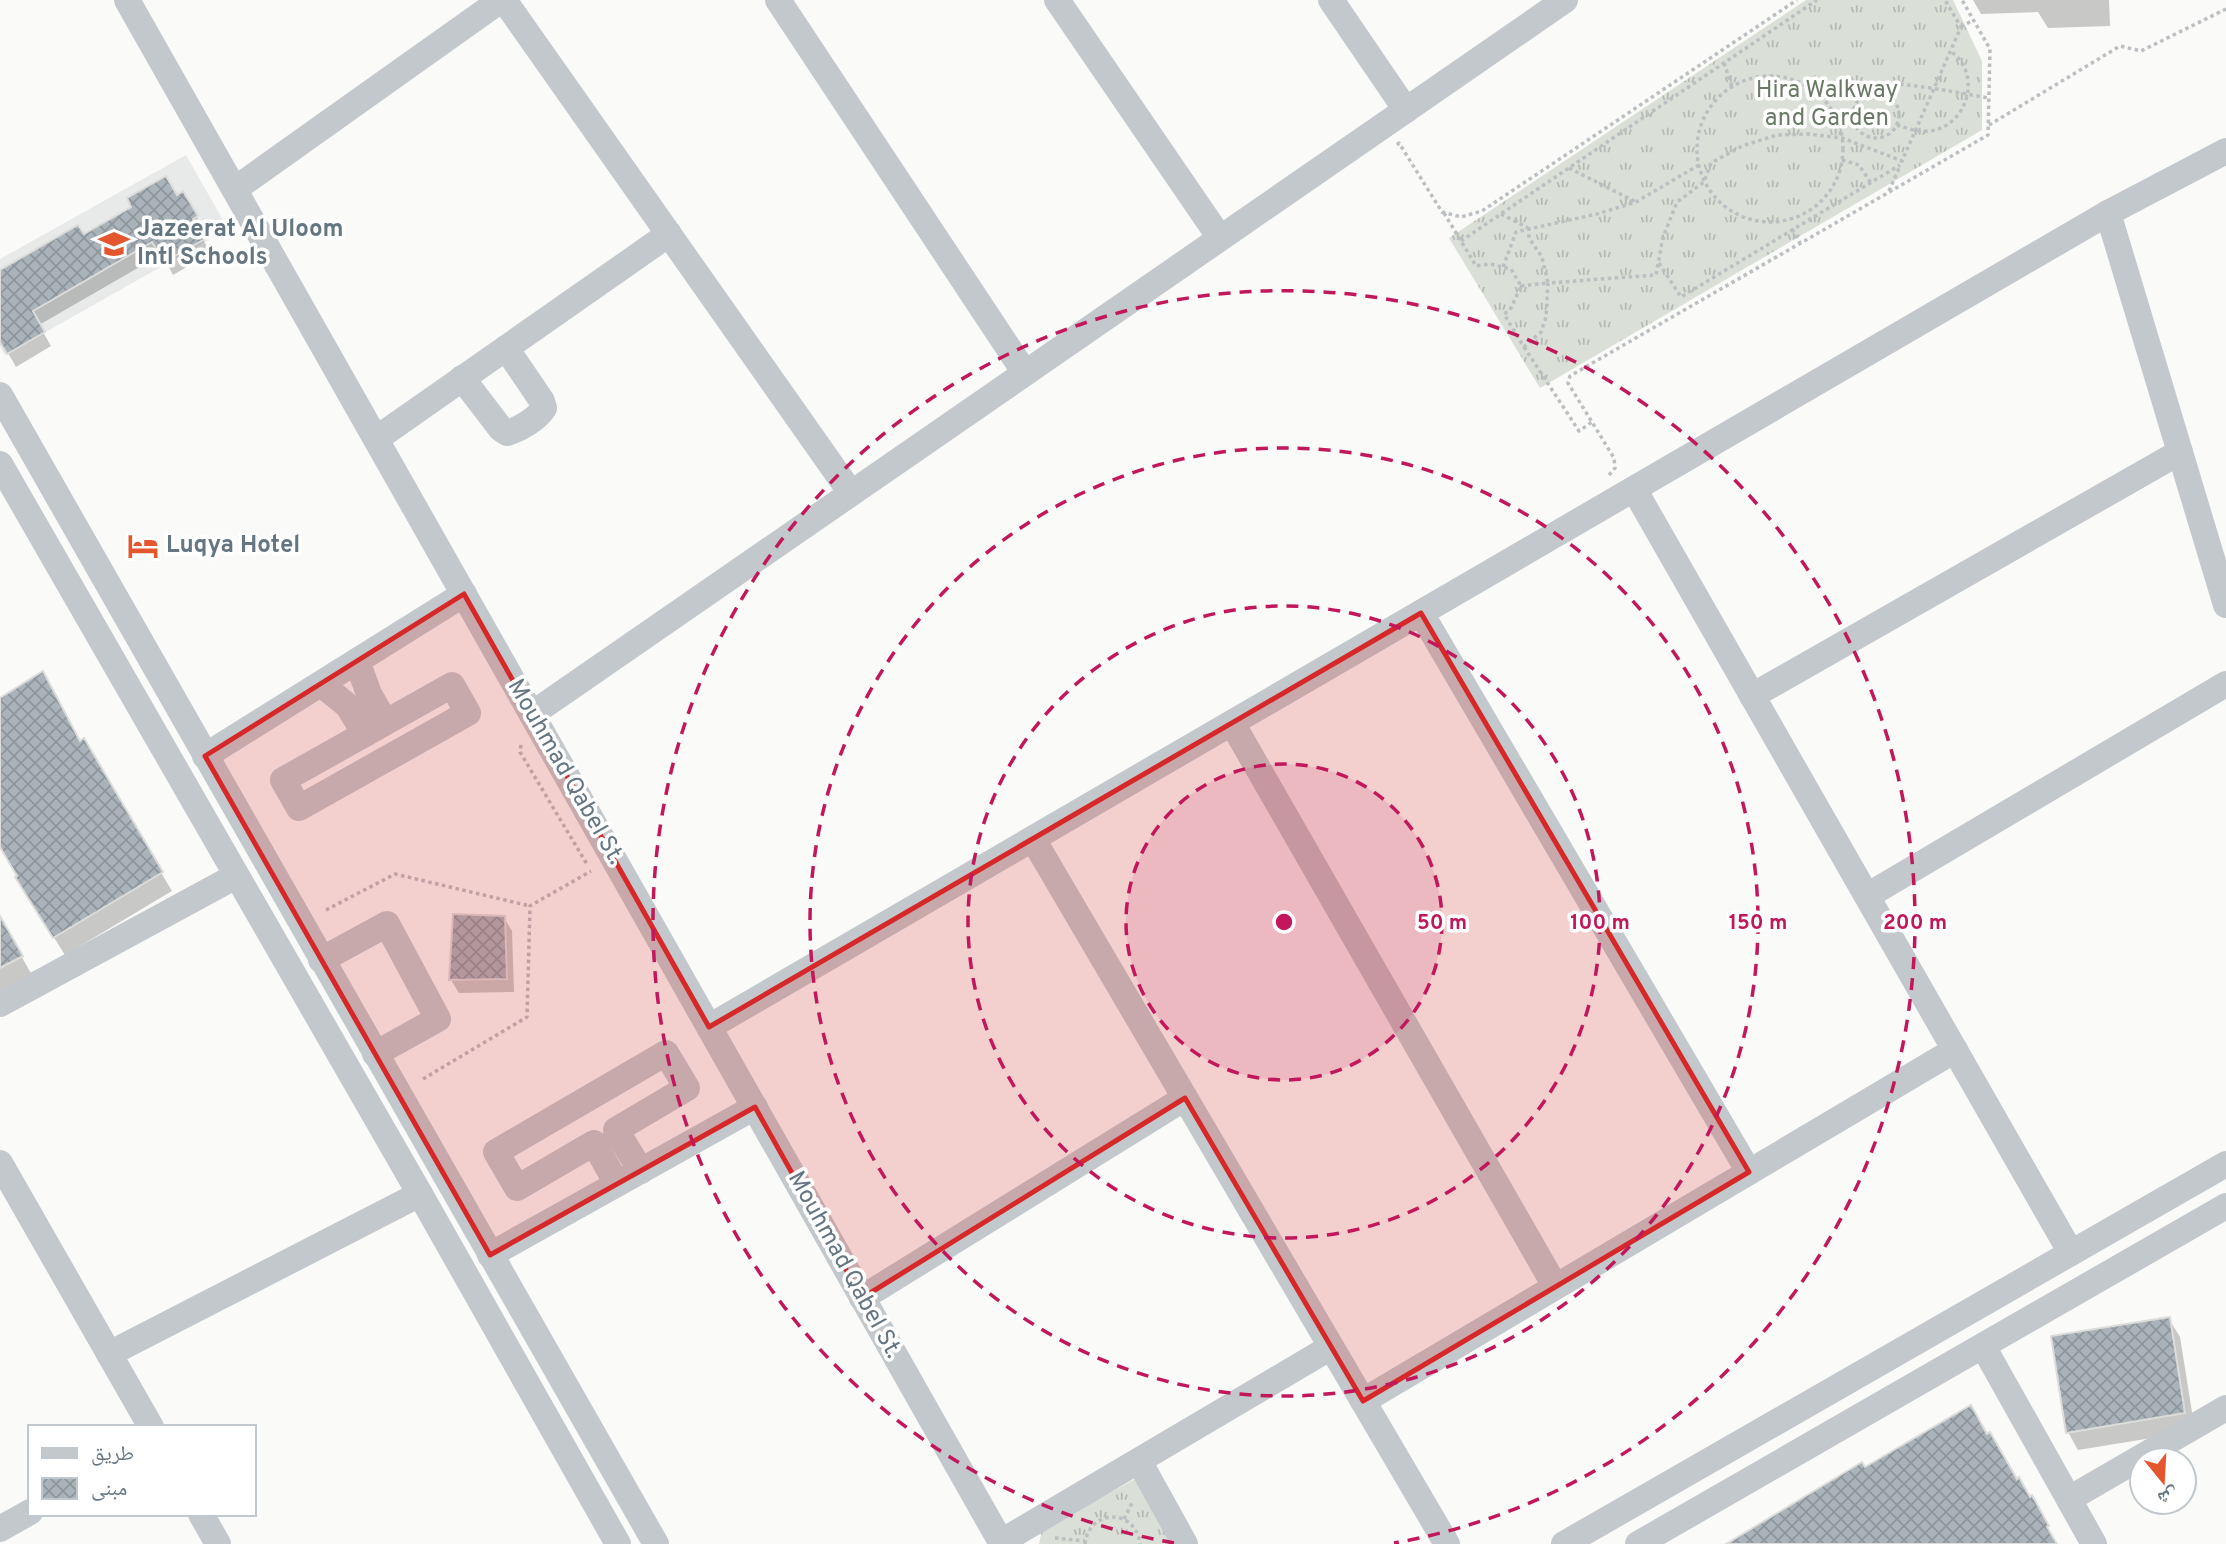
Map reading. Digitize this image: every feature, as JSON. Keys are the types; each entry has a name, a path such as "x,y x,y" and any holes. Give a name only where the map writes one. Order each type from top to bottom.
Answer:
{"street":[{"name":"Mouhmad Qabel St.","path":"127,0 1001,1543"},
{"path":"235,189 502,0 851,493"},
{"path":"778,0 1025,373"},
{"path":"1057,0 1220,238"},
{"path":"1331,0 1406,110"},
{"path":"531,714 1565,0"},
{"path":"709,1027 2108,214 2226,151"},
{"path":"2108,214 2226,605"},
{"path":"376,439 669,234"},
{"path":"462,378 501,429 507,433 540,414 544,408 542,401 506,348"},
{"path":"0,395 656,1544"},
{"path":"1752,696 2180,452"},
{"path":"0,464 618,1544"},
{"path":"1634,489 2071,1253"},
{"path":"64,574 92,558"},
{"path":"205,756 464,594"},
{"path":"1421,613 1749,1172"},
{"path":"357,661 369,694 375,728"},
{"path":"321,684 375,728"},
{"path":"1867,896 2226,684"},
{"path":"452,685 468,713 299,808 283,780 375,728 452,685"},
{"path":"1232,723 1555,1286"},
{"path":"1032,839 1447,1544"},
{"path":"0,1004 236,876"},
{"path":"321,960 387,924 438,1019 375,1054"},
{"path":"1363,1401 1955,1050"},
{"path":"666,1053 687,1088 616,1130 517,1188 496,1152 666,1053"},
{"path":"862,1298 1185,1098"},
{"path":"490,1255 755,1107"},
{"path":"616,1130 640,1171"},
{"path":"594,1143 617,1184"},
{"path":"0,1163 150,1425"},
{"path":"1564,1544 2226,1164"},
{"path":"109,1354 420,1194"},
{"path":"1638,1544 2226,1206"},
{"path":"1983,1346 2094,1544"},
{"path":"1001,1543 1331,1347"},
{"path":"2069,1499 2226,1408"},
{"path":"1139,1461 1185,1544"},
{"path":"0,1528 28,1513"},
{"path":"202,1516 218,1544"}],"path":[{"path":"1444,212 1461,217 1482,212 1797,0"},
{"path":"1461,241 1817,0"},
{"path":"1945,0 1961,27"},
{"path":"1614,458 1567,383 1570,376 1988,135 1990,50 1962,0"},
{"path":"1989,125 2120,47 2141,51 2226,9"},
{"path":"1888,193 1961,27 1973,20"},
{"path":"1897,125 1932,131 1948,124 1961,113 1969,86 1968,72 1960,57 1950,51"},
{"path":"1724,63 1732,87"},
{"path":"1765,75 1789,77 1811,87 1818,94 1828,103 1837,119 1844,149 1840,173 1828,194 1809,211 1787,220 1762,222 1739,215 1718,201 1704,182 1697,159 1698,135 1706,112 1721,94 1741,81 1765,75"},
{"path":"1818,94 1824,90 1853,84 1887,83 1989,98"},
{"path":"1869,93 1884,94 1895,103 1898,110 1897,125 1886,136 1871,138 1858,130 1853,116 1857,102 1869,93"},
{"path":"1837,119 1853,116"},
{"path":"1521,286 1656,275 1663,237 1677,202 1704,182 1711,163 1742,146 1777,135 1808,134 1842,138 1901,163"},
{"path":"1387,151 1399,143 1476,266 1490,264 1511,269 1521,286"},
{"path":"1842,160 1859,165 1871,183"},
{"path":"1658,263 1681,296 1901,163"},
{"path":"1503,267 1516,232 1597,214 1636,202 1699,165"},
{"path":"1569,167 1636,202"},
{"path":"1501,214 1530,229"},
{"path":"1524,347 1541,332 1546,317 1548,283 1542,257 1529,237 1530,229"},
{"path":"1792,229 1801,243"},
{"path":"1521,286 1510,310 1504,314 1579,431 1592,422"},
{"path":"326,910 395,874 530,906 591,871"},
{"path":"424,1079 527,1017 530,906"},
{"path":"1052,1538 1085,1542 1093,1525 1108,1517 1116,1517 1131,1524 1137,1531 1140,1544"}],"highlighted area":[{"path":"464,594 709,1027 1421,613 1749,1172 1363,1401 1185,1098 862,1298 755,1107 490,1255 205,756"}],"shaded area":[{"name":"Jazeerat Al Uloom Intl Schools","path":"186,155 228,229 5,355 0,346 0,259"}],"green space":[{"name":"Hira Walkway and Garden","path":"1806,0 1953,0 1982,61 1982,130 1540,388 1449,238"},
{"path":"1137,1478 1181,1544 1039,1544 1042,1530"}],"building":[{"name":"Jazeerat Al Uloom Intl Schools","path":"166,176 177,195 183,191 198,216 193,219 205,239 164,262 152,242 33,311 45,332 7,354 0,342 0,270 78,225 84,234 131,207 127,198"},
{"path":"43,671 80,741 84,738 163,872 53,938 15,877 17,876 0,847 0,698"},
{"path":"453,914 505,916 507,979 449,980"},
{"path":"0,916 23,956 0,968"},
{"path":"2170,1317 2185,1413 2066,1433 2051,1336"},
{"path":"1971,1405 2017,1479 2019,1477 2030,1497 2032,1495 2057,1544 1726,1544 1862,1462 1865,1467"}],"place":[{"name":"Jazeerat Al Uloom Intl Schools","path":"114,244"},
{"name":"Luqya Hotel","path":"143,546"}]}
